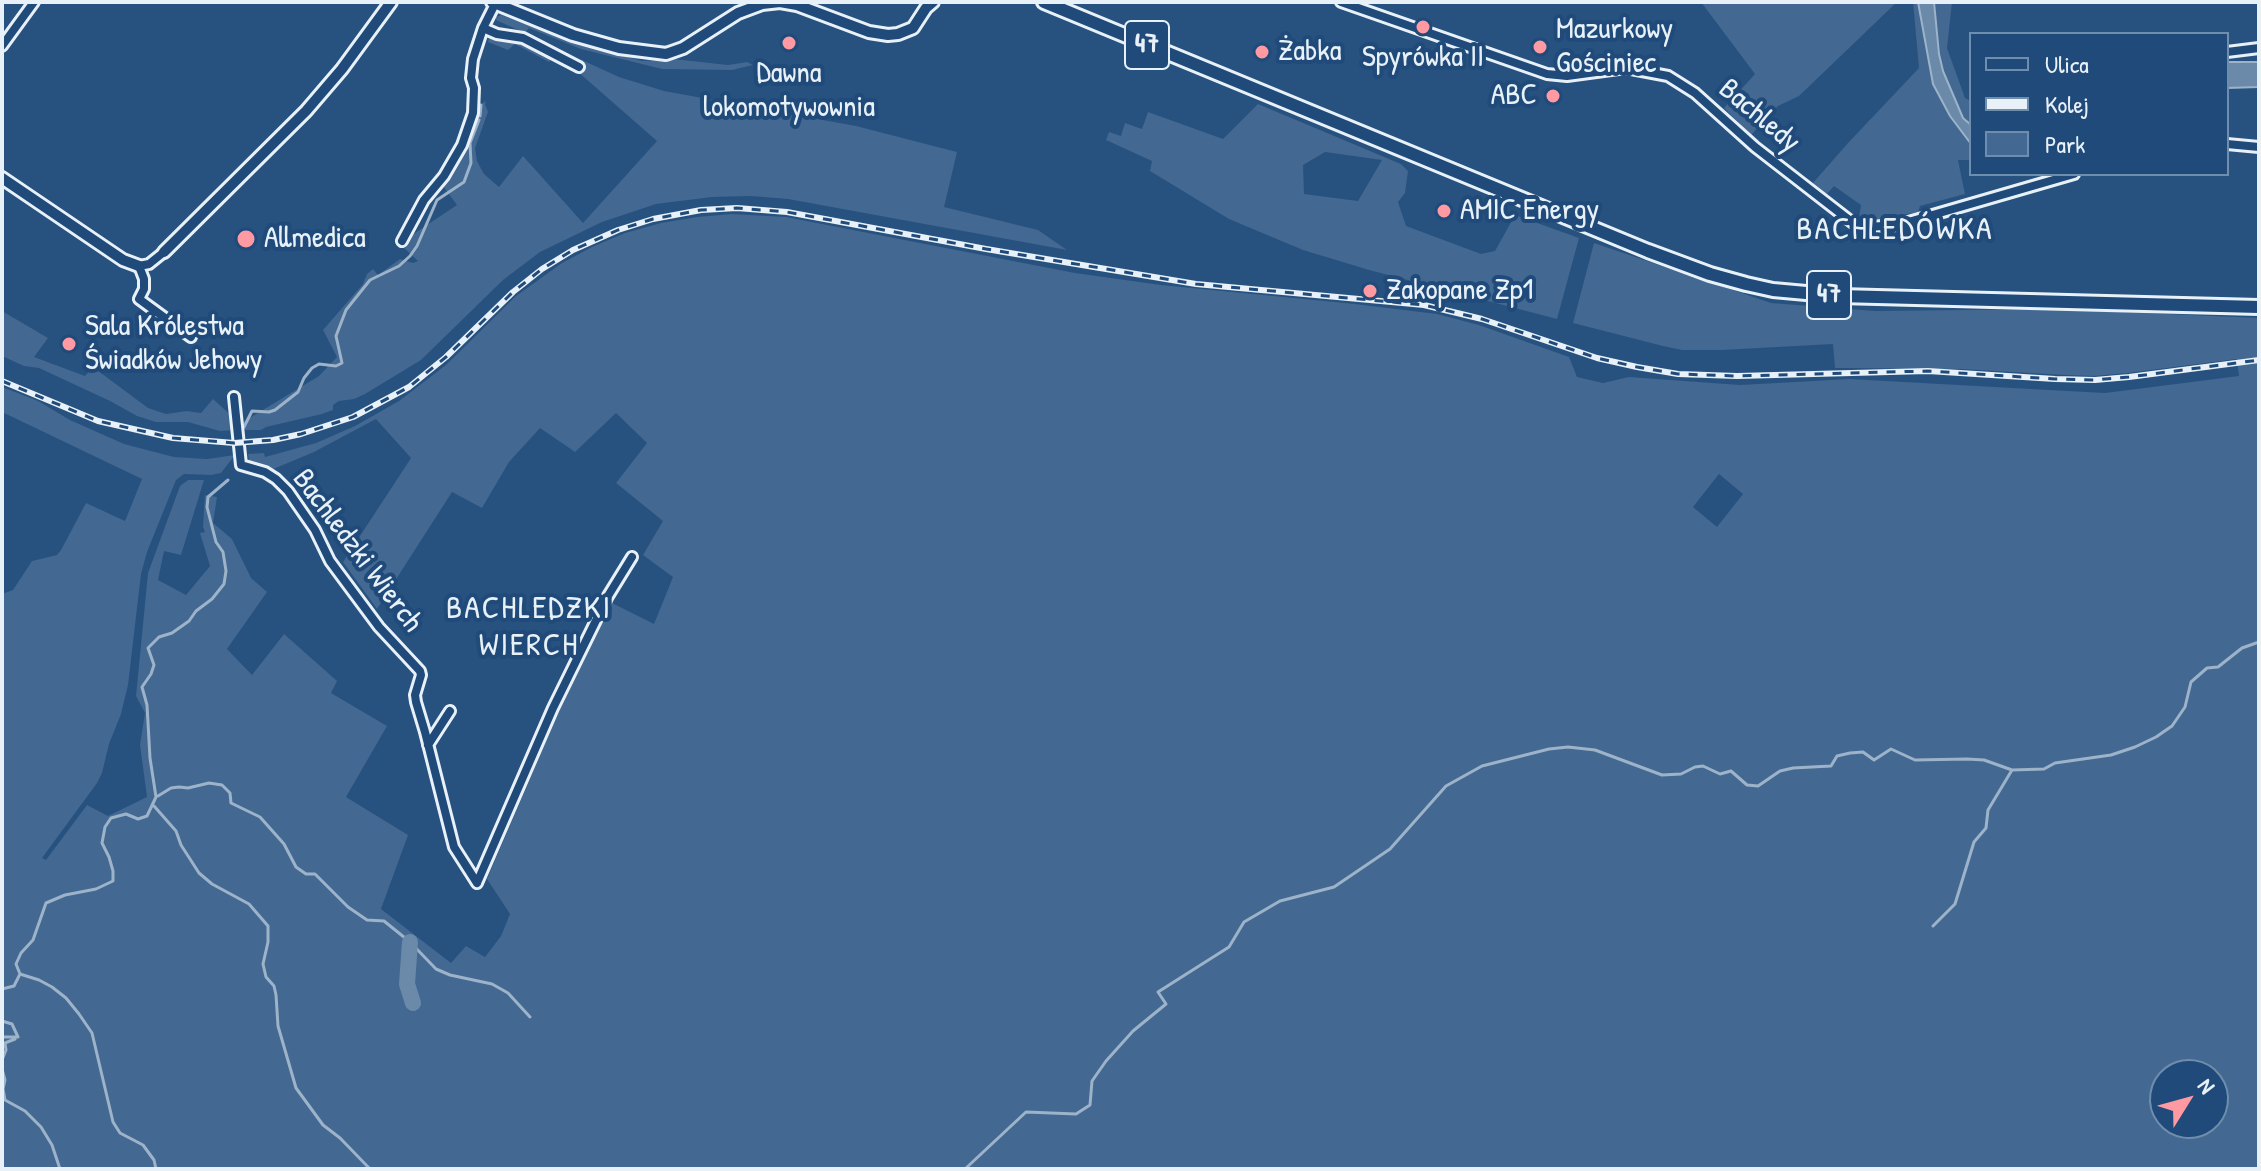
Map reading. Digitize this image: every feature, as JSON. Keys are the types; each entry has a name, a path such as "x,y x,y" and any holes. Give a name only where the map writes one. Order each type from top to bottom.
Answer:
{"main road":[{"name":"47","path":"1044,2 1648,251 1746,284 1773,290 1839,296 2259,307"}],"street":[{"path":"2,46 34,2"},
{"path":"2,178 123,260 139,266 149,264 306,111 342,69 391,2"},
{"path":"402,241 424,200 444,176 462,145 473,113 473,59 494,2 573,35 619,48 666,54 683,48 738,13 762,4 780,2 797,5 879,35 898,34 913,28 928,4"},
{"name":"Bachledy","path":"1341,2 1557,77 1626,68 1668,76 1695,93 1755,147 1853,223 1868,227 1898,225 2067,176"},
{"path":"483,28 497,34 523,38 579,67"},
{"path":"2229,52 2259,48"},
{"path":"2229,144 2259,147"},
{"path":"139,266 144,279 144,289 139,299 191,337"},
{"name":"Bachledzki Wierch","path":"234,397 241,465 265,472 288,491 315,530 330,561 379,627 420,671 415,695 454,847 477,883 553,708 608,596 632,557"},
{"path":"428,745 450,711"}],"green space":[{"path":"1701,2 1897,2 1799,96 1778,106 1751,135 1724,108 1755,74"},
{"path":"1913,2 1918,2 1933,84 1950,116 1969,141 1969,160 1958,160 1965,194 1920,206 1918,212 1870,221 1859,218 1861,205 1834,186 1826,195 1812,184 1919,68"},
{"path":"1934,2 1952,2 1947,48 1965,98 1969,100 1969,123 1963,118 1939,54"},
{"path":"501,15 575,42 642,61 674,59 728,65 747,62 753,65 732,70 662,69 581,49 529,28 525,33 496,20"},
{"path":"489,38 510,39 552,58 549,62 515,44 508,50 488,42"},
{"path":"582,60 619,77 664,91 856,126 957,152 944,207 1038,230 1067,250 788,199 712,197 656,204 602,222 540,252 503,280 421,360 365,394 339,401 333,405 333,410 322,414 261,430 242,430 243,422 319,376 337,357 323,330 363,284 367,274 373,269 378,275 400,259 413,263 418,261 404,248 412,235 457,205 443,186 467,146 478,106 486,101 488,112 475,148 484,174 499,187 523,156 583,223 657,141 577,71"},
{"path":"1258,104 1401,164 1408,171 1405,193 1398,202 1406,226 1481,254 1495,251 1515,215 1579,238 1557,319 1303,250 1229,219 1150,171 1152,161 1106,140 1109,132 1121,136 1125,123 1142,129 1148,112 1223,139","holes":["1325,152 1382,160 1358,201 1304,194 1303,165"]},
{"path":"732,214 786,217 1075,273 1437,314 1479,325 1569,357 1577,377 1603,383 1629,377 1740,385 1849,379 2105,393 2239,376 2237,359 2094,376 1961,369 1835,368 1833,344 1682,350 1573,323 1594,243 1771,303 1875,311 2053,309 2259,318 2259,1169 2,1169 2,594 13,590 32,561 57,555 86,503 125,521 142,479 2,412 2,387 38,401 70,420 124,444 174,457 207,459 235,455 221,473 184,474 176,480 141,574 128,685 102,773 42,858 46,860 87,805 108,816 147,797 140,745 145,713 136,696 148,573 180,486 188,480 204,480 181,555 164,551 158,580 186,595 210,566 200,533 205,532 205,495 217,497 213,523 232,539 251,578 267,592 227,649 252,675 284,634 337,681 331,693 387,726 346,797 408,835 381,909 451,963 466,946 485,957 501,936 510,914 487,879 561,707 612,603 654,624 673,577 643,555 663,521 616,483 647,443 616,413 575,452 540,428 509,462 482,508 452,492 377,609 343,562 411,458 376,419 314,452 271,470 250,464 248,454 264,453 265,457 316,443 355,426 399,401 446,365 516,296 562,263 625,233 661,223","holes":["1719,474 1743,494 1717,527 1693,507"]},
{"path":"2,311 48,338 34,357 85,376 93,367 148,408 166,414 201,413 213,399 234,418 235,430 220,431 188,422 156,422 137,416 39,368 24,366 2,356"}],"shaded area":[{"path":"1918,2 1934,2 1943,71 1963,118 1969,123 1969,141 1950,116 1933,84"},
{"path":"2229,62 2259,62 2259,87 2229,88"}],"waterway":[{"path":"480,116 481,105"},
{"path":"244,427 252,411 275,410 298,392 312,368 319,364 336,366 342,363 336,336 346,310 370,280 399,266 410,256 437,200 464,182 471,163 470,143 479,120"},
{"path":"2,989 14,986 20,974 16,964 33,940 46,903 113,881 109,857 102,843 105,827 111,818 126,814 138,819 147,816 156,797 147,705 142,687 154,665 148,648 159,637 172,633 189,621 224,584 226,571 223,552 216,542 207,507 208,497 228,480"},
{"path":"965,1169 1026,1112 1076,1114 1090,1105 1092,1081 1106,1061 1133,1031 1166,1004 1158,992 1229,947 1244,922 1280,901 1334,887 1390,849 1446,786 1482,766 1568,747 1595,750 1662,775 1681,774 1703,766 1720,774 1731,771 1747,785 1758,786 1780,771 1831,766 1837,756 1850,753 1863,752 1874,760 1891,749 1915,760 1984,760 2012,770 2044,769 2055,763 2111,755 2156,737 2172,726 2185,707 2191,682 2207,668 2218,667 2242,648 2259,642"},
{"path":"1933,926 1955,904 1974,842 1986,828 1988,810 2012,770"},
{"path":"158,796 171,788 209,783 222,785 230,793 231,803 260,817 284,844 296,867 306,874 315,874 348,907 367,920 384,921 436,969 492,984 508,993 530,1017"},
{"path":"154,806 176,831 199,873 212,884 249,904 268,926 263,964 266,977 274,986 278,1026 296,1088 323,1125 370,1169"},
{"path":"410,942 407,984 413,1003"},
{"path":"20,974 52,987 79,1014 92,1033 113,1122 120,1133 143,1145 154,1160 156,1169"},
{"path":"2,1021 12,1024 18,1037 2,1037"},
{"path":"2,1060 5,1043 15,1039"},
{"path":"2,1069 5,1100 25,1111 41,1127 52,1145 60,1169"}],"railway":[{"path":"2,381 98,421 173,438 234,443 301,434 353,417 409,387 446,357 513,292 573,250 653,219 701,210 737,208 787,212 1196,284 1424,305 1482,319 1597,358 1678,374 1737,376 1928,371 2095,380 2259,360"}],"place":[{"name":"Spyrówka II","path":"1423,27"},
{"name":"Dawna lokomotywownia","path":"789,43"},
{"name":"Mazurkowy Gościniec","path":"1540,47"},
{"name":"Żabka","path":"1262,52"},
{"name":"ABC","path":"1553,96"},
{"name":"AMIC Energy","path":"1444,211"},
{"name":"Allmedica","path":"246,239"},
{"name":"Zakopane Zp1","path":"1370,291"},
{"name":"Sala Królestwa Świadków Jehowy","path":"69,344"}],"district":[{"name":"BACHLEDÓWKA","path":"1895,230"},
{"name":"BACHLEDZKI WIERCH","path":"529,628"}]}
